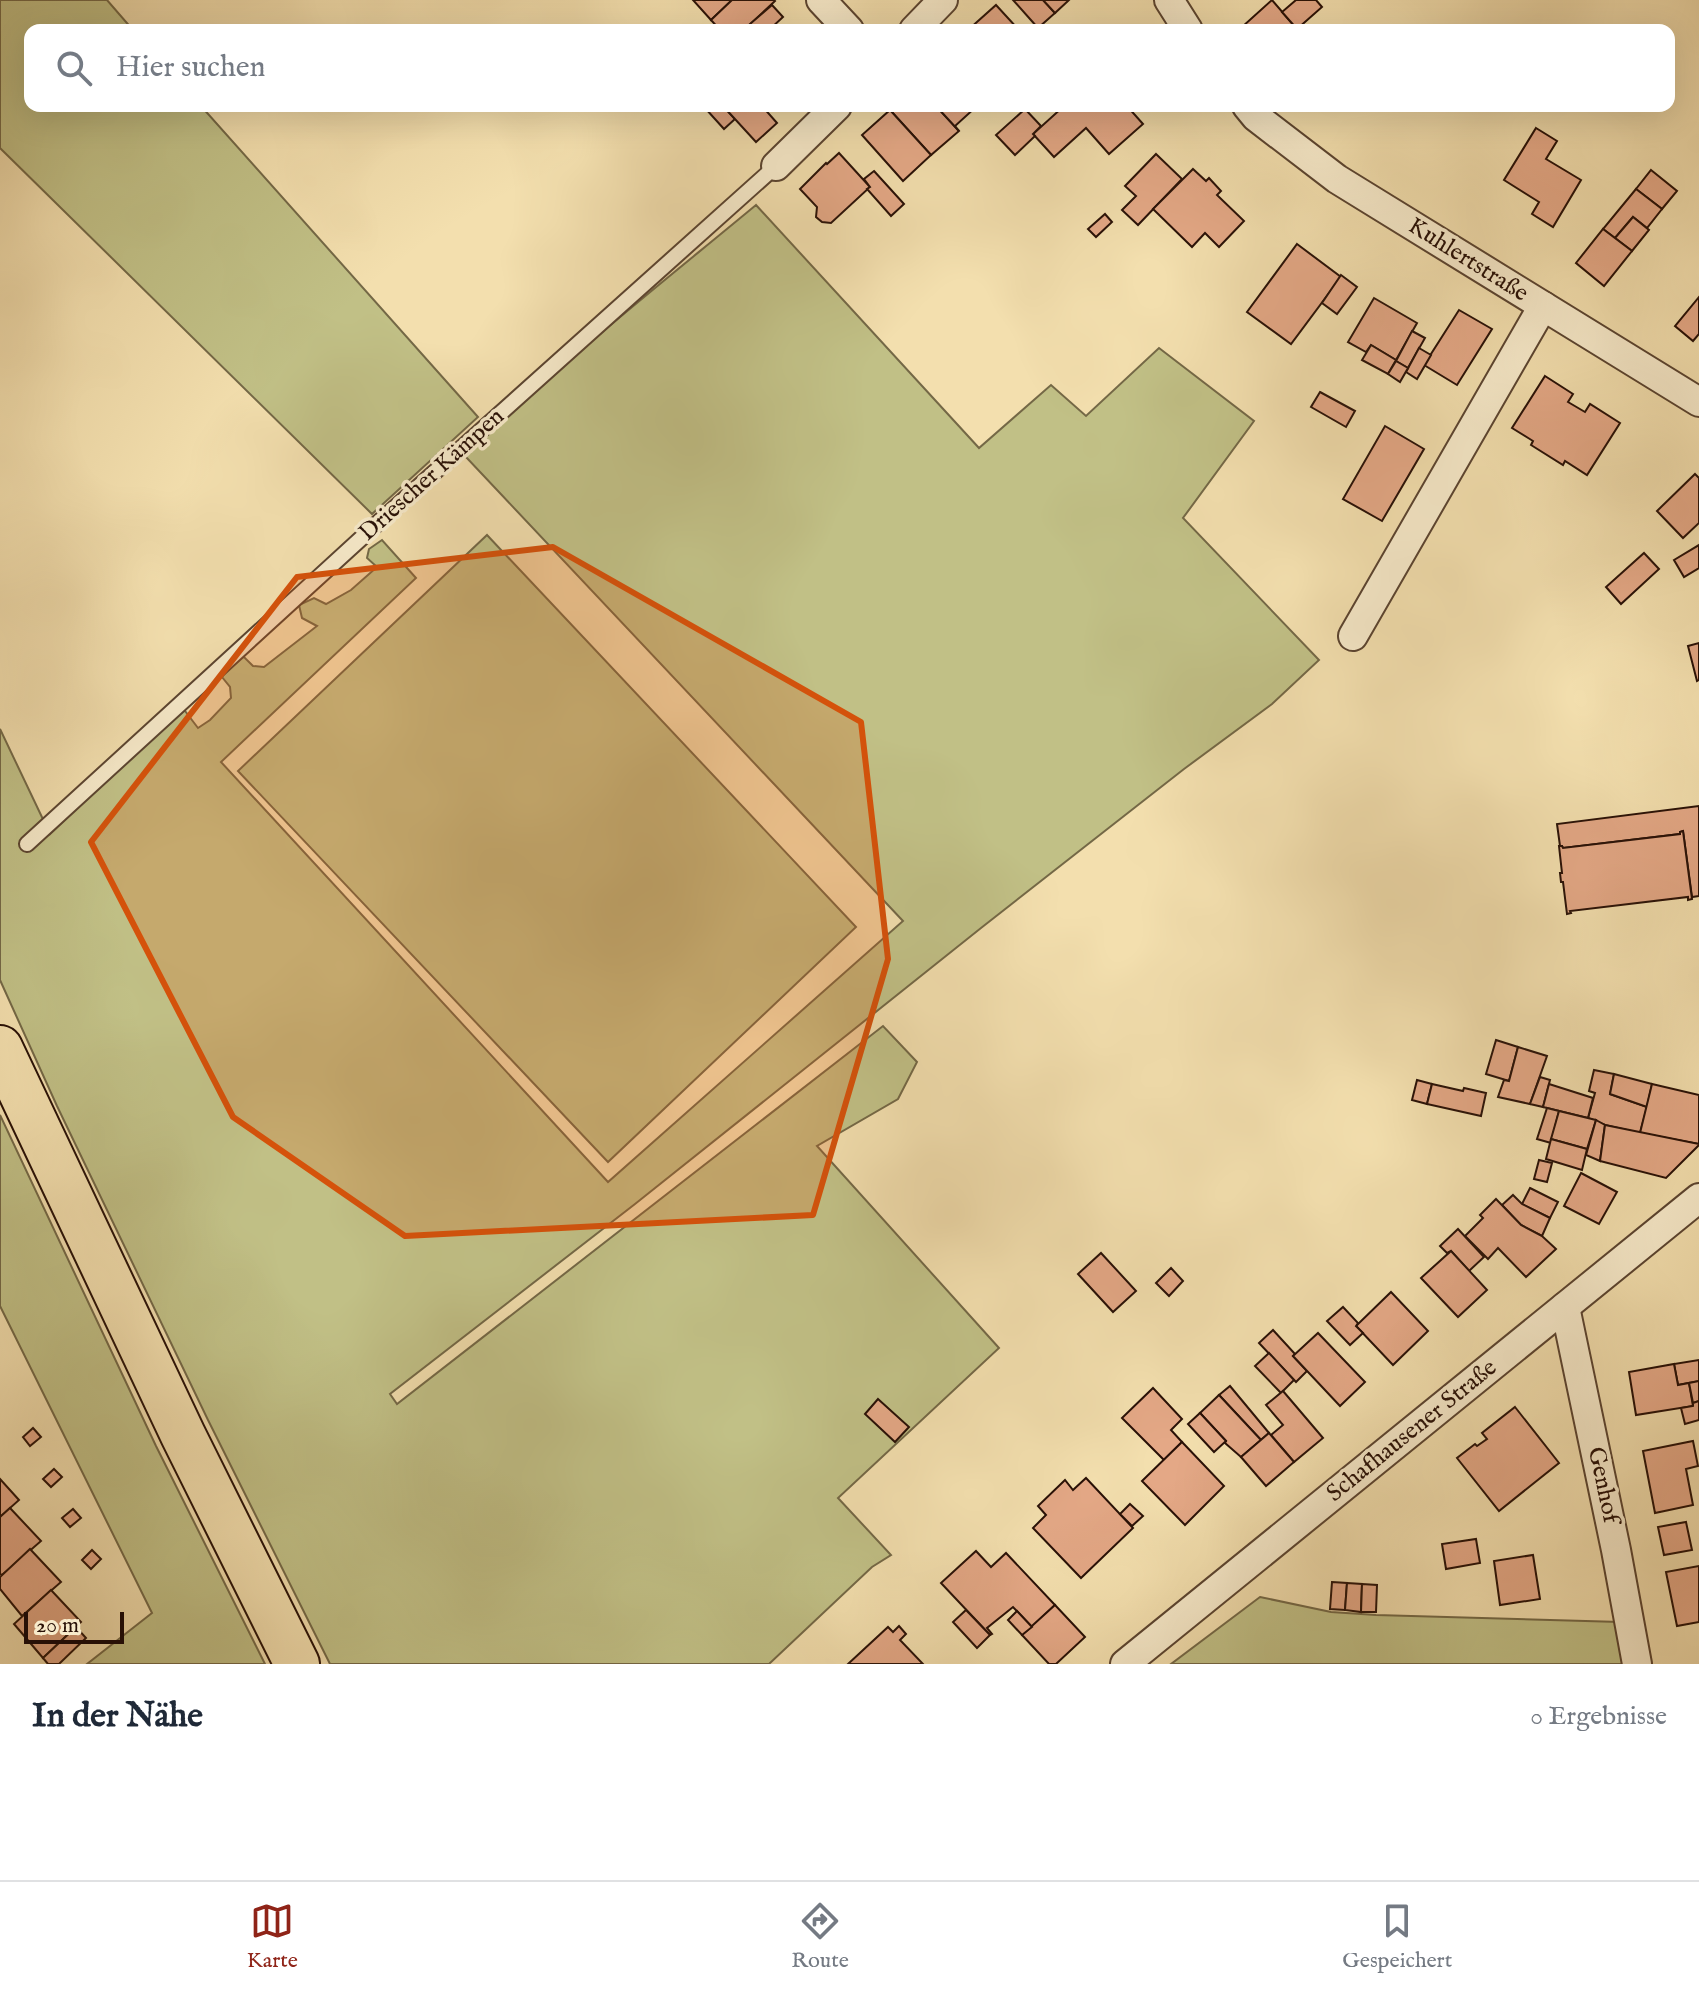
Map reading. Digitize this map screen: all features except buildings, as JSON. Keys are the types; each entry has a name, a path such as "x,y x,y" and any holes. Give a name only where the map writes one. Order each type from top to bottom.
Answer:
{"main road":[{"path":"0,1048 183,1435 297,1664"}],"street":[{"path":"821,0 843,24"},
{"path":"920,24 943,0"},
{"path":"1169,0 1184,24"},
{"name":"Driescher Kämpen","path":"776,166 831,112"},
{"name":"Kuhlertstraße","path":"1252,112 1337,179 1699,402"},
{"path":"1353,636 1543,306"},
{"name":"Schafhausener Straße","path":"1125,1664 1699,1198"},
{"name":"Genhof","path":"1565,1307 1637,1664"}],"lane":[{"name":"Driescher Kämpen","path":"27,844 390,512 776,166"}],"highlighted area":[{"path":"553,547 861,722 888,959 813,1215 405,1236 233,1117 91,842 297,577"}],"shaded area":[{"path":"0,0 107,0 128,24 24,24 24,112 206,112 478,417 372,514 0,148"},
{"path":"756,205 979,448 1051,385 1086,416 1159,348 1254,421 1183,518 1319,660 1272,704 1184,769 390,1394 397,1404 883,1026 917,1062 898,1099 817,1146 999,1348 838,1498 891,1555 872,1567 769,1664 330,1664 208,1420 0,980 0,729 50,834 182,707 198,728 210,720 231,698 230,687 222,677 232,660 244,657 253,666 264,667 317,626 302,618 299,605 314,598 326,604 351,590 377,567 367,558 369,549 382,540 416,578 221,762 608,1182 903,921 465,456 571,359"},
{"path":"487,535 856,927 608,1162 238,771"},
{"path":"0,1115 156,1446 265,1664 87,1664 152,1613 0,1306"},
{"path":"1260,1597 1331,1612 1620,1622 1625,1664 1171,1664"}]}
